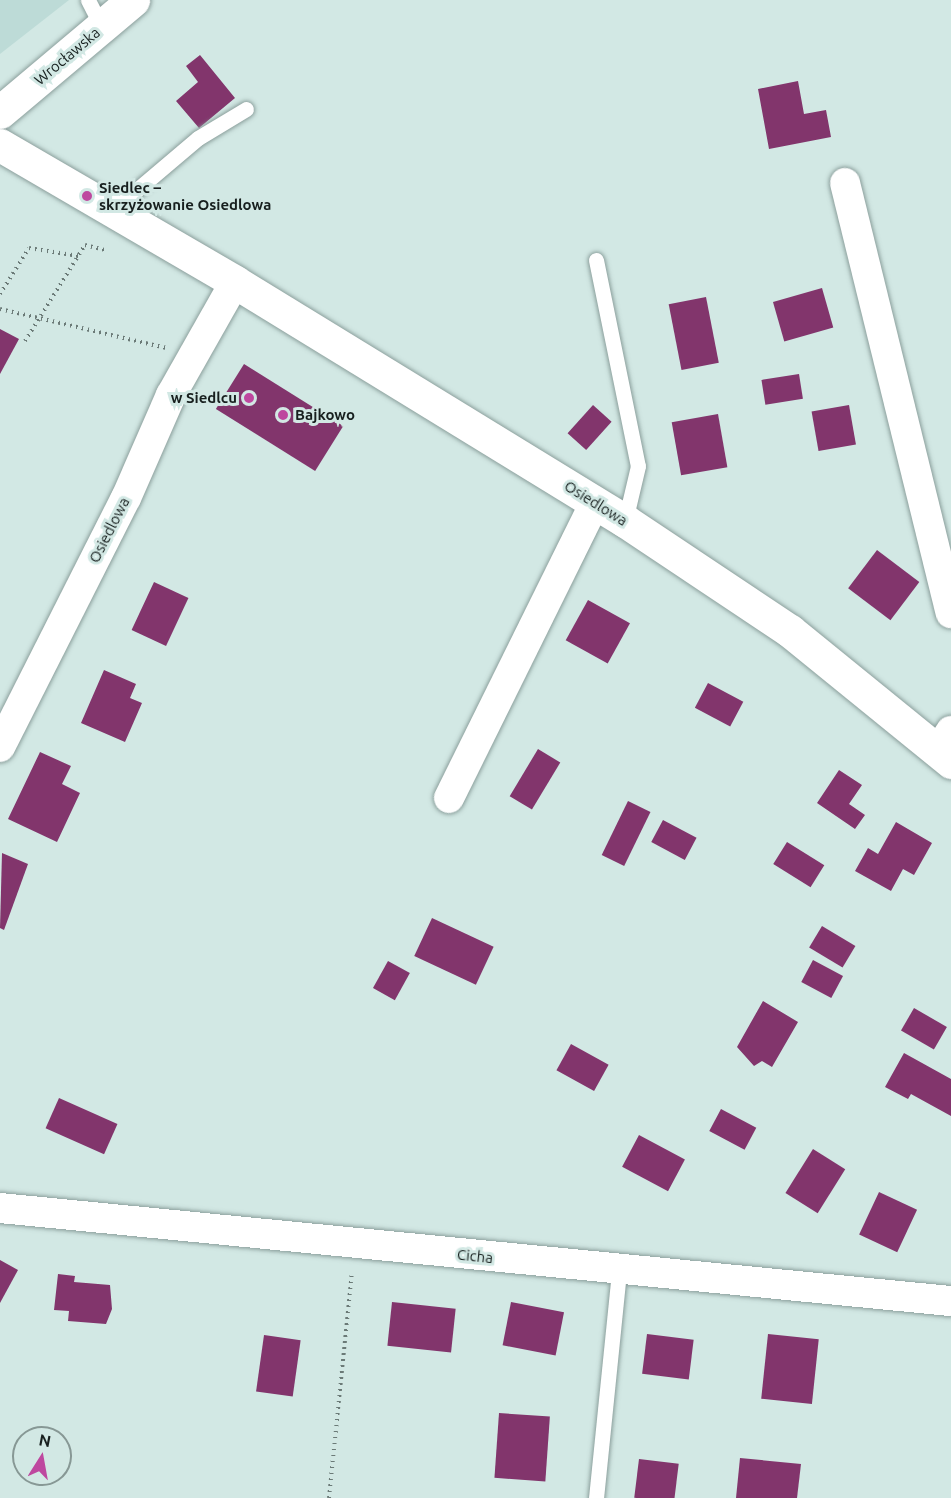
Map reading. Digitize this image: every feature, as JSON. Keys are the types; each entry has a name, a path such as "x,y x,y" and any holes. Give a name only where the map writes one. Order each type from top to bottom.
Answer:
{"street":[{"name":"Wrocławska","path":"0,112 95,13 133,0"},
{"name":"Osiedlowa","path":"0,145 235,282 625,521 790,631 947,748"},
{"path":"845,183 951,612"},
{"name":"Osiedlowa","path":"0,747 194,354 235,282"},
{"path":"449,798 595,502"},
{"name":"Cicha","path":"0,1208 619,1272 951,1301"}],"lane":[{"path":"114,210 198,138 246,109"},
{"path":"596,260 638,466 625,521"},
{"path":"596,1498 619,1272"}],"path":[{"path":"25,341 85,245 105,250"},
{"path":"0,294 29,248 78,256"},
{"path":"0,309 38,321 194,354"},
{"path":"329,1498 355,1243"}],"shaded area":[{"path":"0,0 69,0 0,54"}],"building":[{"path":"200,55 235,98 199,128 176,101 198,82 186,66"},
{"path":"798,81 804,114 826,110 831,137 769,149 758,89"},
{"path":"822,288 833,327 784,341 773,302"},
{"path":"706,297 719,363 681,370 669,304"},
{"path":"0,329 19,339 0,374"},
{"path":"244,364 343,426 315,471 216,409"},
{"path":"799,374 803,399 765,405 761,380"},
{"path":"593,405 612,422 586,450 568,433"},
{"path":"849,405 856,444 819,451 812,412"},
{"path":"718,414 727,467 681,475 672,422"},
{"path":"877,550 919,582 890,620 848,588"},
{"path":"154,582 188,598 166,646 132,630"},
{"path":"588,600 630,623 608,664 566,640"},
{"path":"104,670 136,684 130,698 142,703 125,742 81,723"},
{"path":"708,683 743,702 730,727 695,708"},
{"path":"538,749 560,762 532,810 510,796"},
{"path":"40,752 71,766 62,784 80,793 57,842 8,819"},
{"path":"839,770 862,785 849,804 865,815 855,829 817,803"},
{"path":"628,801 650,812 624,866 602,855"},
{"path":"663,820 697,838 685,860 651,842"},
{"path":"896,822 932,843 914,875 903,869 891,891 855,871 868,848 878,854"},
{"path":"787,842 824,865 811,887 773,864"},
{"path":"2,853 28,864 4,930 0,928"},
{"path":"432,918 494,947 476,985 414,956"},
{"path":"822,926 855,946 843,968 809,947"},
{"path":"813,960 843,976 831,998 801,982"},
{"path":"388,961 410,973 395,1000 373,988"},
{"path":"763,1001 798,1022 772,1067 762,1061 754,1066 737,1047"},
{"path":"914,1008 947,1027 934,1050 901,1031"},
{"path":"571,1044 609,1065 594,1091 556,1070"},
{"path":"904,1053 951,1079 951,1116 911,1094 908,1099 885,1087"},
{"path":"59,1098 117,1124 104,1154 46,1128"},
{"path":"721,1109 756,1128 745,1150 709,1131"},
{"path":"639,1135 685,1159 668,1191 622,1167"},
{"path":"813,1149 845,1169 818,1213 785,1193"},
{"path":"879,1192 917,1210 897,1252 859,1235"},
{"path":"0,1260 18,1270 0,1303"},
{"path":"58,1274 75,1276 74,1282 110,1285 112,1309 106,1324 68,1321 69,1311 54,1310"},
{"path":"392,1302 456,1309 451,1352 387,1346"},
{"path":"511,1302 564,1312 556,1355 503,1345"},
{"path":"647,1334 694,1340 689,1379 642,1374"},
{"path":"768,1334 819,1339 812,1404 761,1399"},
{"path":"264,1335 301,1340 293,1397 256,1391"},
{"path":"499,1413 550,1417 545,1481 494,1478"},
{"path":"740,1458 801,1464 797,1498 736,1498"},
{"path":"639,1459 679,1464 675,1498 634,1498"}],"place":[{"name":"Siedlec – skrzyżowanie Osiedlowa","path":"87,196"},
{"name":"w Siedlcu","path":"249,398"},
{"name":"Bajkowo","path":"283,415"}]}
